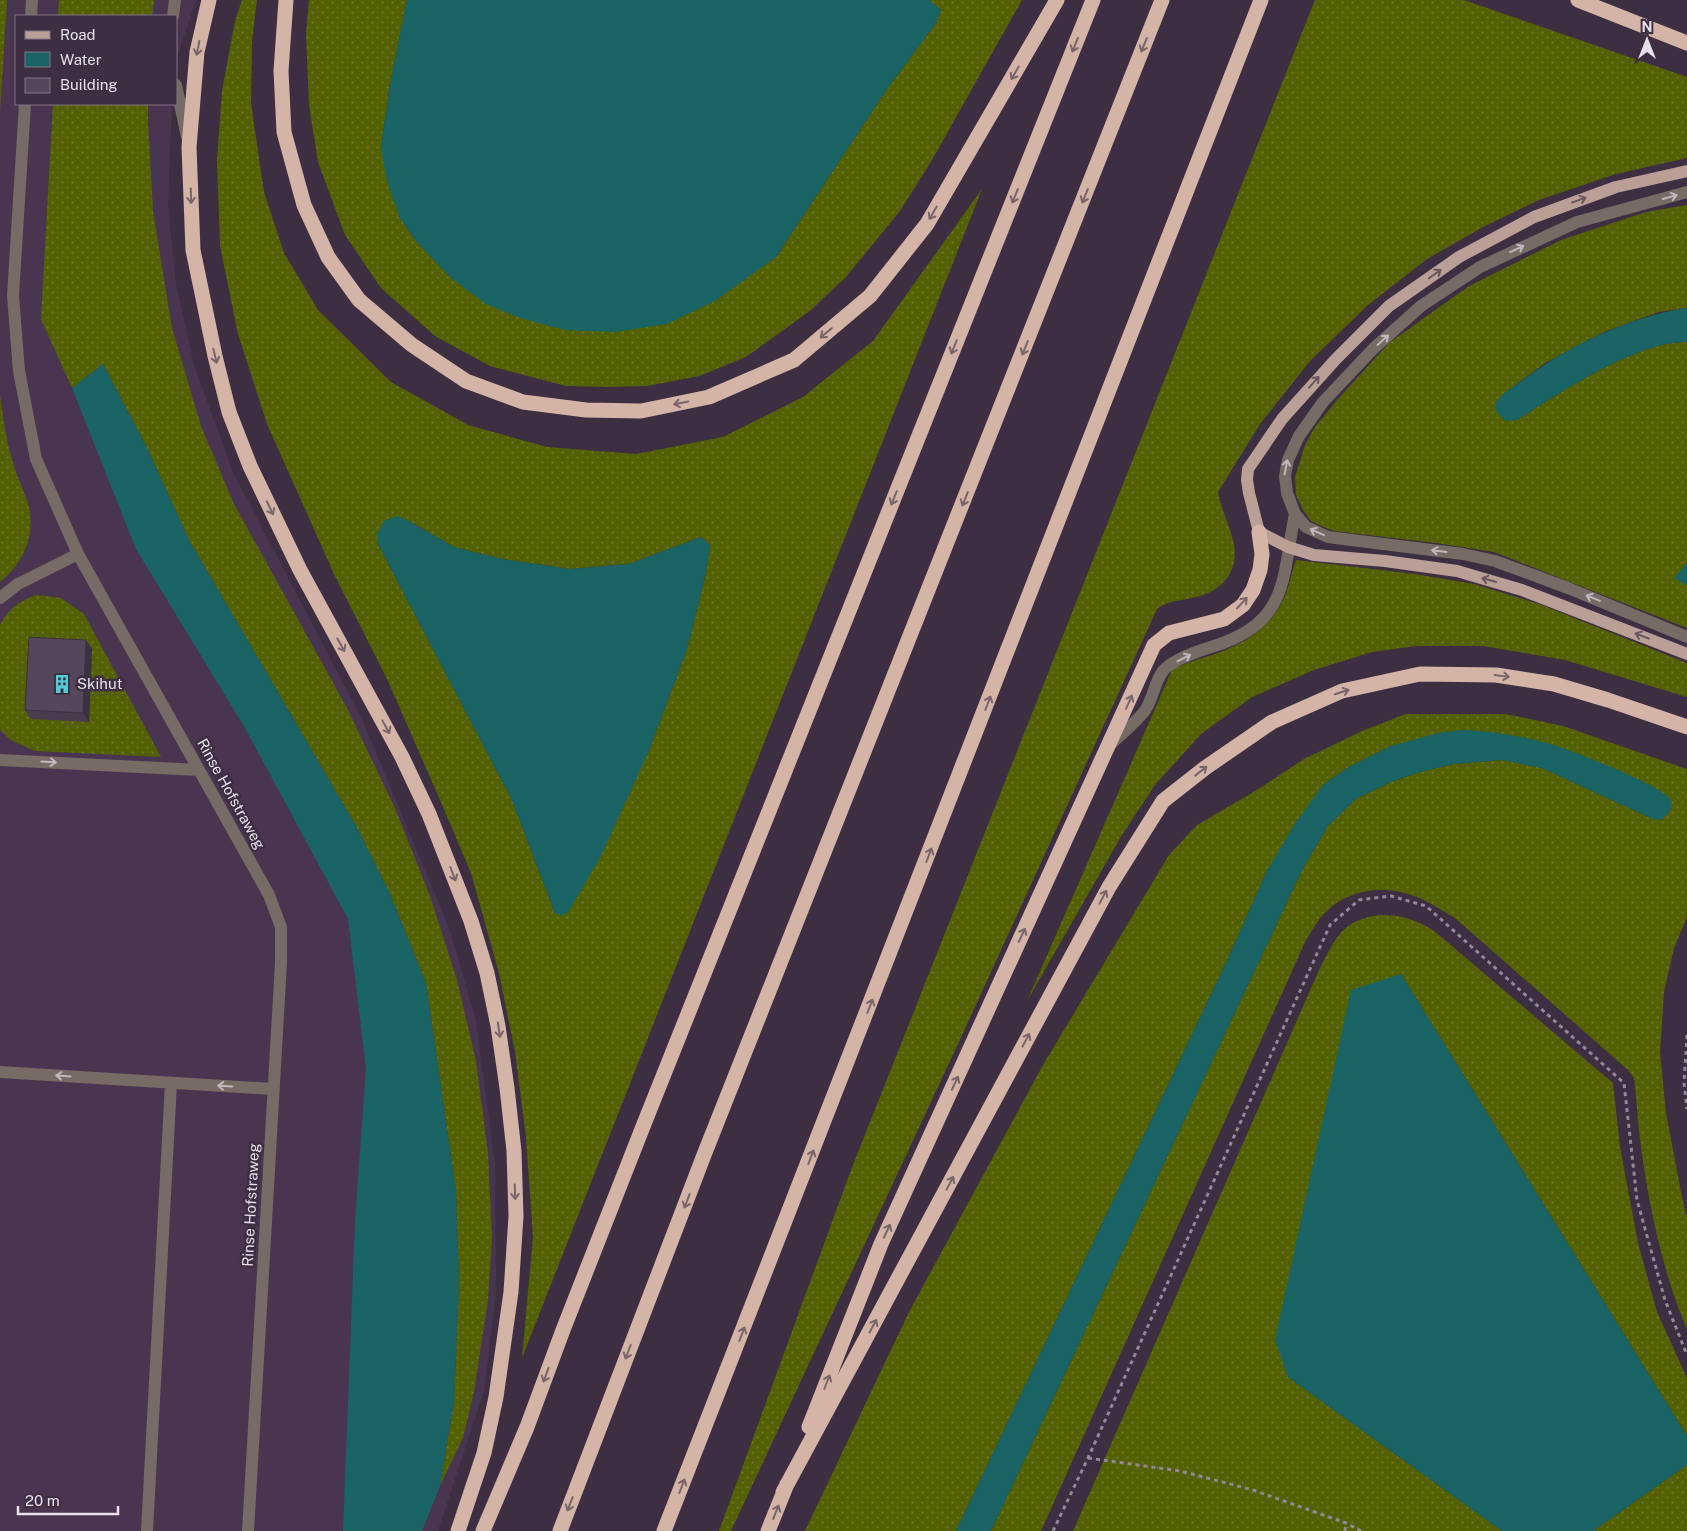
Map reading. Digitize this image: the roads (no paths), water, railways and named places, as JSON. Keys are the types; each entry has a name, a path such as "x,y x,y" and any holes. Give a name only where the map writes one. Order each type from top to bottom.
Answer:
{"highway":[{"path":"209,0 196,52 189,147 193,250 215,356 229,412 250,466 300,570 402,757 429,814 471,921 487,974 498,1026 514,1151 516,1216 512,1292 496,1397 484,1453 458,1531"},
{"path":"286,0 281,71 284,132 304,205 328,257 359,300 412,345 466,381 523,402 586,410 641,411 709,397 794,360 870,296 927,224 1057,0"},
{"path":"483,1531 527,1427 563,1330 1093,0"},
{"path":"560,1531 708,1146 1162,0"},
{"path":"664,1531 1261,0"},
{"path":"1578,0 1687,43"},
{"path":"768,1531 881,1244 1154,645 1169,633 1224,618 1243,605 1253,590 1260,570 1262,554 1259,532"},
{"path":"783,1492 1109,887 1163,801 1205,768 1272,722 1342,691 1420,674 1496,675 1554,684 1625,705 1687,727"}],"main road":[{"path":"1687,171 1616,187 1534,217 1459,257 1389,306 1336,358 1282,418 1248,469 1247,480 1259,532 1288,547 1314,555 1385,561 1457,571 1522,590 1687,654"}],"lane":[{"path":"31,15 32,0"},
{"path":"173,15 175,0"},
{"path":"178,95 189,147"},
{"name":"Rinse Hofstraweg","path":"25,105 13,296 19,371 36,459 78,554 269,895 281,927 281,964 248,1531"},
{"path":"1687,192 1577,222 1480,267 1421,306 1373,349 1323,402 1299,436 1288,460 1285,476 1287,493 1295,514 1306,527 1328,537 1462,554 1495,561 1568,588 1687,637"},
{"path":"1109,746 1146,710 1163,671 1196,652 1233,640 1252,630 1268,615 1280,591 1286,570 1288,547 1295,514"},
{"path":"0,598 18,584 78,554"},
{"path":"0,760 199,770"},
{"path":"0,1072 274,1089"},
{"path":"147,1531 171,1084"}],"water":[{"path":"407,0 929,0 941,10 936,23 887,89 776,257 715,301 667,324 615,332 565,330 520,318 486,304 451,278 416,241 400,218 387,181 381,148 390,85"},
{"path":"1687,308 1687,342 1667,344 1622,359 1576,383 1517,420 1506,421 1497,411 1496,403 1505,392 1571,349 1616,328 1666,312"},
{"path":"103,364 148,450 189,540 356,826 390,894 426,983 456,1191 459,1282 454,1402 440,1486 422,1531 343,1531 355,1222 366,1068 348,919 245,728 136,549 72,388"},
{"path":"397,516 454,547 502,559 570,569 629,564 701,537 710,545 706,573 687,649 648,753 601,856 569,911 562,916 555,913 512,800 378,544 377,534 384,521"},
{"path":"1687,563 1687,585 1674,578"},
{"path":"1467,730 1530,739 1575,753 1613,768 1662,792 1671,801 1671,807 1661,820 1653,819 1542,768 1502,760 1453,764 1420,772 1391,782 1356,799 1328,826 1302,870 991,1531 956,1531 1225,965 1267,871 1294,825 1323,785 1349,767 1391,746 1442,732"},
{"path":"1401,974 1687,1436 1687,1465 1593,1531 1502,1531 1288,1377 1275,1340 1351,990"}],"place":[{"name":"Skihut","path":"62,684"}]}
